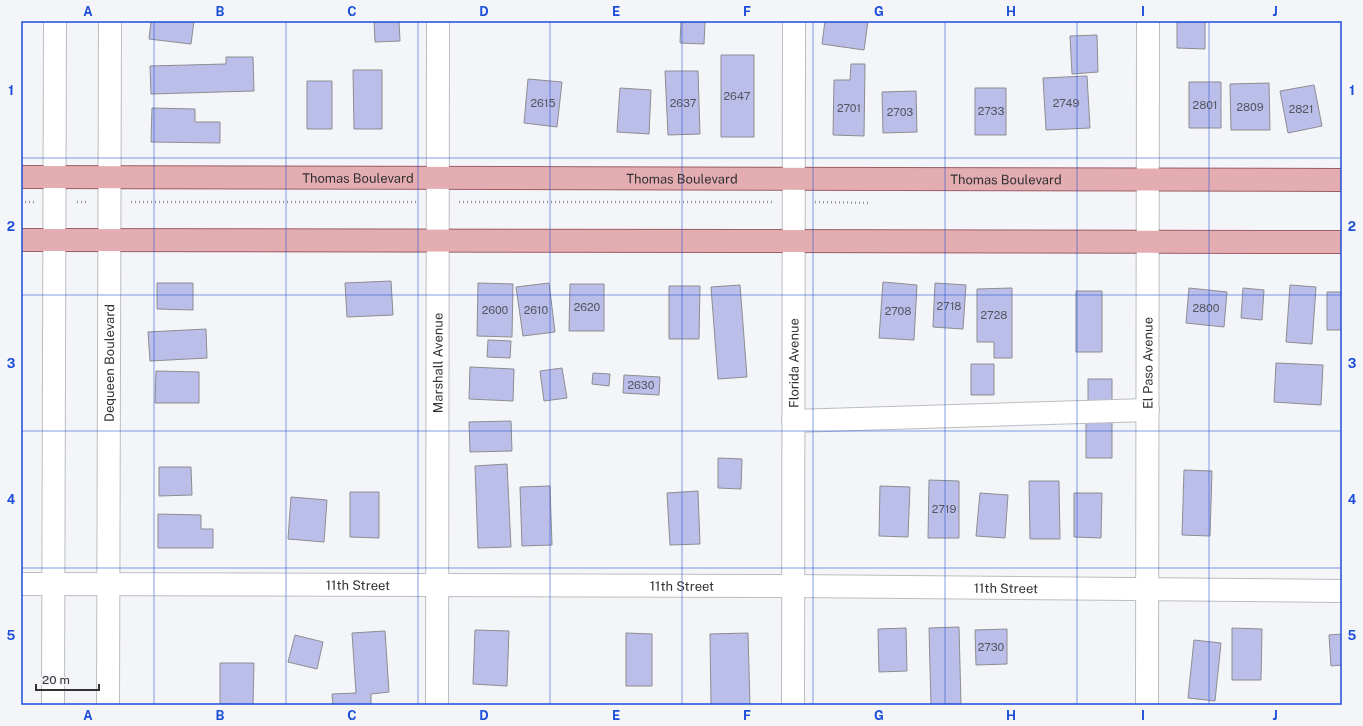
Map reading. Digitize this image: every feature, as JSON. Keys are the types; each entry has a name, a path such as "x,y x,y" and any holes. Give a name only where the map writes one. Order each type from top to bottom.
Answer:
{"main road":[{"name":"Thomas Boulevard","path":"21,177 1342,180"},
{"path":"21,240 1342,242"}],"street":[{"path":"53,705 54,21"},
{"name":"Dequeen Boulevard","path":"108,705 110,21"},
{"name":"Marshall Avenue","path":"437,705 438,21"},
{"name":"Florida Avenue","path":"792,705 794,21"},
{"name":"El Paso Avenue","path":"1147,705 1148,21"},
{"path":"793,421 1148,410"},
{"name":"11th Street","path":"21,584 793,586 1147,588 1342,591"}],"path":[{"path":"21,202 873,202"}],"building":[{"path":"151,21 194,21 191,44 149,39"},
{"path":"374,21 399,21 400,41 375,42"},
{"path":"681,21 705,21 704,44 680,43"},
{"path":"825,21 868,21 864,50 822,44"},
{"path":"1177,21 1205,21 1205,49 1177,48"},
{"path":"1097,35 1098,72 1072,74 1070,36"},
{"path":"721,55 754,55 754,137 721,137"},
{"path":"226,57 253,57 254,91 151,94 150,66 226,64"},
{"path":"851,64 865,64 864,136 833,135 834,80 850,80"},
{"path":"353,70 382,70 382,129 354,129"},
{"path":"665,71 698,71 700,134 668,135"},
{"path":"1087,76 1090,128 1046,130 1043,78"},
{"path":"528,79 562,82 557,127 524,123"},
{"path":"307,81 332,81 332,129 307,129"},
{"path":"1189,82 1221,82 1221,128 1189,128"},
{"path":"1269,83 1270,130 1231,130 1230,84"},
{"path":"1314,85 1322,126 1288,133 1280,91"},
{"path":"620,88 651,90 649,134 617,132"},
{"path":"975,88 1006,88 1006,135 975,135"},
{"path":"916,91 917,132 883,133 882,92"},
{"path":"152,108 195,109 195,122 220,122 220,143 151,142"},
{"path":"391,281 393,315 347,317 345,283"},
{"path":"883,282 917,285 914,340 879,338"},
{"path":"157,283 193,283 193,310 157,309"},
{"path":"478,283 513,284 512,337 477,336"},
{"path":"549,283 555,332 523,336 516,287"},
{"path":"935,283 966,285 963,329 933,327"},
{"path":"570,284 604,284 604,331 569,331"},
{"path":"740,285 747,377 718,379 711,287"},
{"path":"1290,285 1316,287 1312,344 1286,342"},
{"path":"669,286 700,286 699,339 669,339"},
{"path":"1012,288 1012,358 994,358 994,342 977,342 977,289"},
{"path":"1189,288 1227,292 1224,327 1186,323"},
{"path":"1243,288 1264,290 1262,320 1241,318"},
{"path":"1076,291 1102,291 1102,352 1076,352"},
{"path":"1327,292 1342,292 1342,330 1327,330"},
{"path":"206,329 207,358 150,361 148,332"},
{"path":"488,340 511,341 510,358 487,357"},
{"path":"1276,363 1323,365 1321,405 1274,402"},
{"path":"971,364 994,364 994,395 971,395"},
{"path":"470,367 514,369 513,401 469,399"},
{"path":"562,368 567,398 544,401 540,371"},
{"path":"156,371 199,372 199,403 155,403"},
{"path":"593,373 610,374 609,386 592,384"},
{"path":"624,375 660,377 659,395 623,393"},
{"path":"1088,379 1112,379 1112,401 1088,401"},
{"path":"511,421 512,451 470,452 469,422"},
{"path":"1086,421 1112,421 1112,458 1086,458"},
{"path":"718,458 742,459 741,489 718,488"},
{"path":"507,464 511,547 478,548 475,466"},
{"path":"159,467 191,467 192,495 159,496"},
{"path":"1184,470 1212,471 1210,536 1182,535"},
{"path":"929,480 959,481 959,538 928,538"},
{"path":"1029,481 1059,481 1060,539 1030,539"},
{"path":"550,486 552,545 522,546 520,487"},
{"path":"880,486 910,487 908,537 879,536"},
{"path":"698,491 700,544 670,545 667,493"},
{"path":"350,492 379,492 379,538 350,537"},
{"path":"980,493 1008,495 1005,538 976,536"},
{"path":"1074,493 1102,493 1101,538 1074,537"},
{"path":"291,497 327,500 324,542 288,539"},
{"path":"158,514 201,515 201,529 213,529 213,548 158,548"},
{"path":"959,627 961,705 931,705 929,628"},
{"path":"906,628 907,671 879,672 878,629"},
{"path":"1232,628 1262,629 1261,680 1232,680"},
{"path":"1007,629 1007,664 976,665 975,630"},
{"path":"475,630 509,631 507,686 473,684"},
{"path":"385,631 389,692 371,694 371,705 333,705 332,694 356,693 352,633"},
{"path":"626,633 652,634 652,686 626,686"},
{"path":"748,633 750,705 711,705 710,634"},
{"path":"1342,634 1342,665 1331,666 1329,635"},
{"path":"295,635 323,642 317,669 288,662"},
{"path":"1194,640 1221,643 1215,701 1188,698"},
{"path":"220,663 254,663 253,705 220,704"}]}
